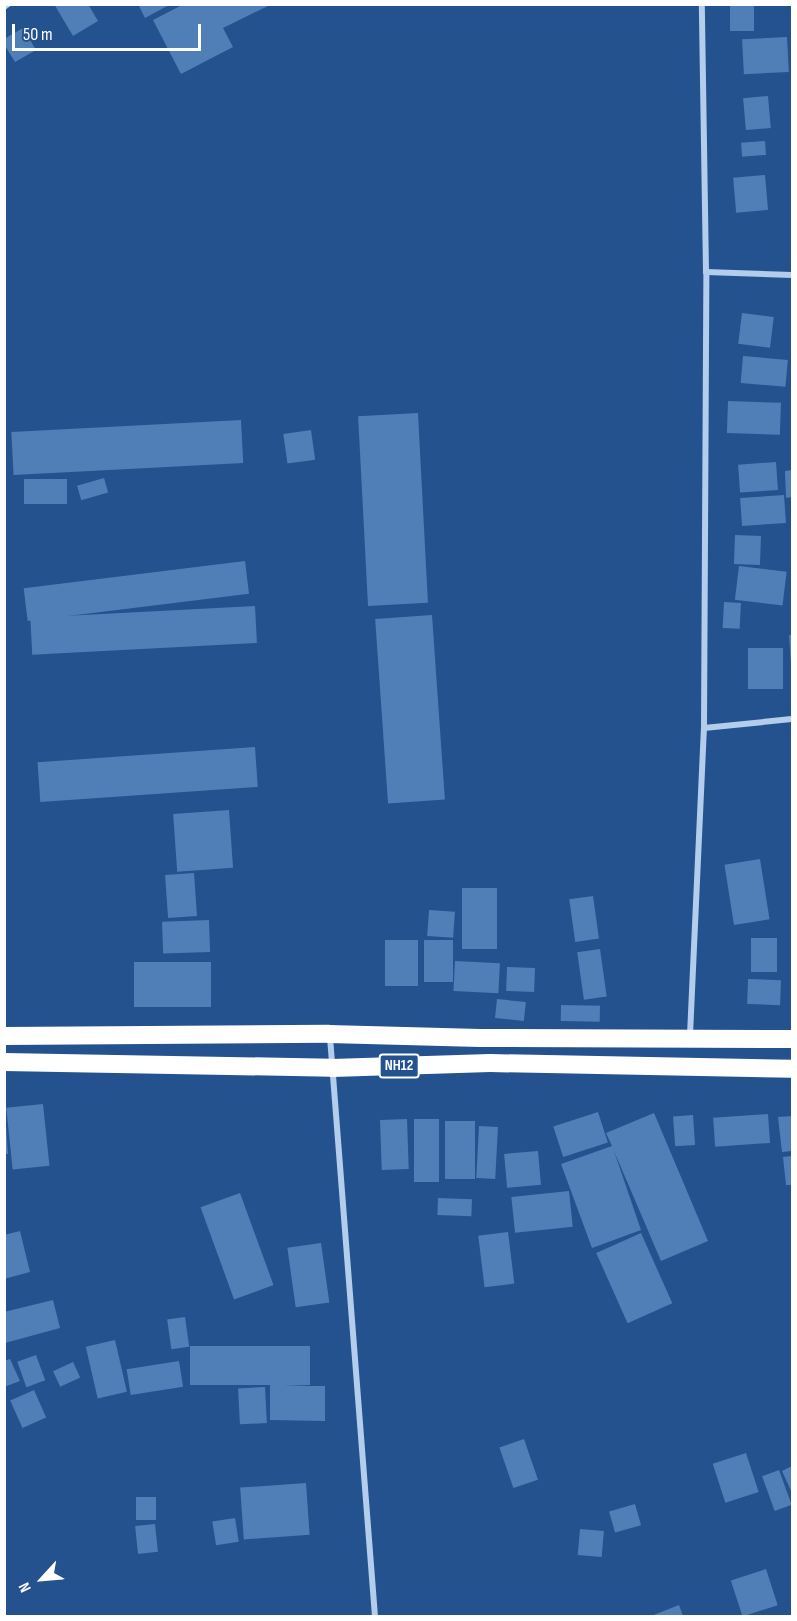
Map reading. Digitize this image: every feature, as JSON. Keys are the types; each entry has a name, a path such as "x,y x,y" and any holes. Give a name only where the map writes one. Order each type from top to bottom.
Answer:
{"highway":[{"name":"NH12","path":"4,1036 329,1034 480,1038 792,1039"},
{"name":"NH12","path":"4,1062 332,1068 490,1063 792,1069"}],"street":[{"path":"690,1039 704,728 706,272 702,4"},
{"path":"706,272 792,275"},
{"path":"704,728 792,719"},
{"path":"329,1034 375,1617"}],"building":[{"path":"54,4 88,4 98,21 73,36"},
{"path":"138,4 171,4 145,18"},
{"path":"184,4 267,4 268,6 223,28 233,47 181,74 153,20"},
{"path":"730,4 754,4 754,31 730,31"},
{"path":"23,28 36,50 15,62 4,44 4,39"},
{"path":"787,37 789,72 744,74 742,39"},
{"path":"768,96 771,128 746,130 743,98"},
{"path":"765,141 766,155 742,157 741,143"},
{"path":"765,175 768,210 736,213 733,178"},
{"path":"742,313 774,317 770,348 738,344"},
{"path":"743,356 788,360 785,387 741,383"},
{"path":"728,401 781,403 780,435 727,433"},
{"path":"418,413 428,603 368,606 358,416"},
{"path":"241,420 243,463 14,475 11,432"},
{"path":"311,430 315,460 287,464 283,434"},
{"path":"776,462 778,490 740,493 738,465"},
{"path":"792,470 792,497 786,498 785,471"},
{"path":"104,478 108,492 81,500 77,486"},
{"path":"24,479 67,479 67,504 24,504"},
{"path":"784,495 786,523 742,526 740,498"},
{"path":"735,535 761,536 760,565 734,564"},
{"path":"245,561 249,594 28,621 24,588"},
{"path":"739,566 787,572 782,606 735,600"},
{"path":"724,602 741,603 740,629 723,628"},
{"path":"255,606 257,643 32,655 30,618"},
{"path":"432,615 445,800 388,804 375,619"},
{"path":"789,635 792,635 792,665 791,665"},
{"path":"748,648 783,648 783,689 748,689"},
{"path":"255,747 258,787 40,802 38,762"},
{"path":"229,810 233,868 177,872 173,814"},
{"path":"760,859 770,919 734,925 724,865"},
{"path":"194,873 197,916 168,918 165,875"},
{"path":"462,888 497,888 497,949 462,949"},
{"path":"593,896 599,939 575,942 569,899"},
{"path":"429,910 455,912 453,938 427,936"},
{"path":"209,920 210,952 163,954 162,922"},
{"path":"751,938 777,938 777,972 751,972"},
{"path":"385,940 418,940 418,986 385,986"},
{"path":"424,940 453,940 453,982 424,982"},
{"path":"600,949 607,997 584,1000 577,952"},
{"path":"455,961 500,963 498,993 453,991"},
{"path":"134,962 211,962 211,1007 134,1007"},
{"path":"507,967 535,968 534,992 506,991"},
{"path":"748,979 781,980 780,1005 747,1004"},
{"path":"497,999 526,1002 524,1021 495,1018"},
{"path":"561,1005 600,1006 600,1022 561,1021"},
{"path":"43,1104 49,1166 13,1170 6,1108"},
{"path":"598,1112 608,1142 563,1157 553,1127"},
{"path":"654,1113 708,1241 661,1261 614,1151 641,1230 592,1248 561,1164 612,1146 606,1133"},
{"path":"768,1114 770,1143 715,1147 713,1118"},
{"path":"693,1115 695,1145 675,1146 673,1116"},
{"path":"792,1116 792,1151 782,1152 778,1117"},
{"path":"407,1119 409,1169 382,1170 380,1120"},
{"path":"414,1119 439,1119 439,1182 414,1182"},
{"path":"445,1121 475,1121 475,1179 445,1179"},
{"path":"6,1124 8,1154 4,1154 4,1125"},
{"path":"479,1126 498,1127 495,1179 476,1178"},
{"path":"538,1151 541,1185 507,1188 504,1154"},
{"path":"792,1156 792,1185 786,1185 783,1157"},
{"path":"569,1191 573,1227 515,1233 511,1197"},
{"path":"240,1193 274,1285 234,1299 201,1207"},
{"path":"438,1198 472,1199 471,1216 437,1215"},
{"path":"20,1231 30,1272 4,1279 4,1235"},
{"path":"508,1232 514,1284 485,1287 478,1236"},
{"path":"641,1233 672,1303 628,1323 596,1253"},
{"path":"321,1243 329,1302 296,1307 287,1248"},
{"path":"53,1300 60,1328 5,1343 4,1312"},
{"path":"185,1317 189,1347 171,1349 167,1320"},
{"path":"115,1340 127,1392 98,1398 86,1347"},
{"path":"190,1346 310,1346 310,1385 284,1386 325,1386 325,1421 270,1420 270,1385 190,1385"},
{"path":"36,1355 45,1380 26,1387 17,1362"},
{"path":"10,1359 20,1381 4,1387 4,1361"},
{"path":"179,1361 183,1387 131,1395 127,1369"},
{"path":"73,1362 80,1377 60,1387 53,1371"},
{"path":"265,1387 267,1423 240,1424 238,1388"},
{"path":"34,1390 46,1417 22,1428 10,1401"},
{"path":"524,1439 538,1480 513,1488 499,1447"},
{"path":"746,1453 759,1492 725,1503 713,1464"},
{"path":"792,1466 792,1493 782,1471"},
{"path":"779,1470 792,1505 775,1511 762,1476"},
{"path":"306,1483 310,1535 244,1539 240,1488"},
{"path":"136,1497 156,1497 156,1520 136,1520"},
{"path":"635,1504 641,1525 615,1533 609,1511"},
{"path":"235,1518 239,1542 216,1545 212,1522"},
{"path":"155,1524 158,1552 138,1554 135,1526"},
{"path":"580,1529 604,1531 602,1557 578,1555"},
{"path":"766,1569 778,1605 742,1616 731,1580"},
{"path":"679,1605 683,1616 651,1616"}]}
